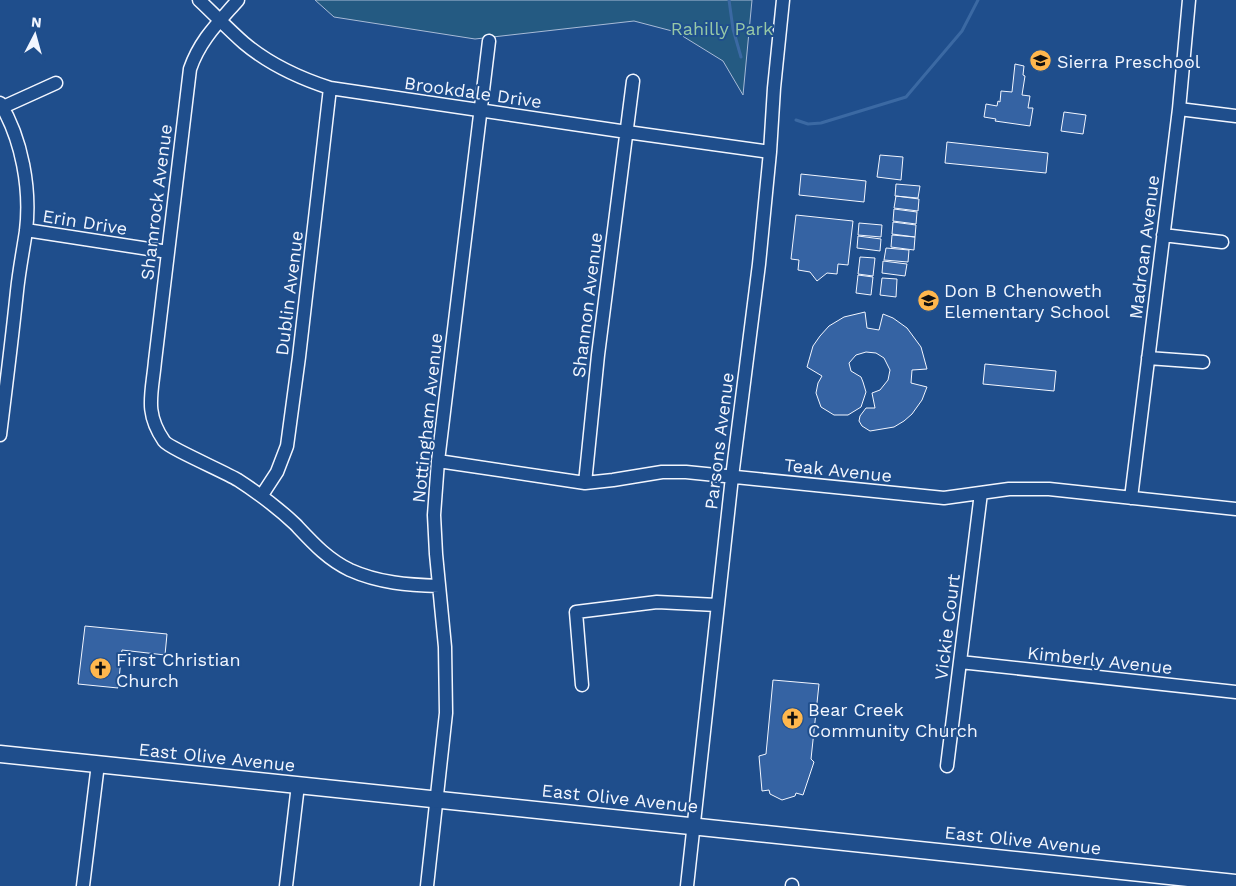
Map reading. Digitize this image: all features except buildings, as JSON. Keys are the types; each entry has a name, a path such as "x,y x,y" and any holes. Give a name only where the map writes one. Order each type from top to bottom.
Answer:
{"main road":[{"name":"East Olive Avenue","path":"0,754 695,826 1177,881 1236,883"}],"street":[{"name":"Brookdale Drive","path":"199,0 243,42 266,58 309,82 330,88 770,152"},
{"name":"Shamrock Avenue","path":"238,0 202,42 190,69 150,410 154,424 166,444 227,473 262,495"},
{"name":"Parsons Avenue","path":"687,886 695,826 717,606 759,264 774,88 784,0"},
{"name":"Madroan Avenue","path":"1131,498 1179,109 1189,0"},
{"name":"Nottingham Avenue","path":"427,886 446,713 447,680 434,515 438,461 479,110 489,41"},
{"name":"Shannon Avenue","path":"585,483 598,355 633,81"},
{"path":"0,435 27,212 22,158 1,105 56,83"},
{"name":"Dublin Avenue","path":"262,495 277,472 287,446 330,88"},
{"path":"1179,109 1236,116"},
{"name":"Erin Drive","path":"26,230 168,252"},
{"path":"1163,235 1222,242"},
{"path":"1148,358 1203,362"},
{"name":"Teak Avenue","path":"438,461 585,483 662,472 944,498 1010,489 1049,489 1236,509"},
{"name":"Vickie Court","path":"947,766 981,493"},
{"path":"262,495 295,524 327,557 349,569 389,582 405,585 439,586"},
{"path":"582,685 576,612 657,602 717,606"},
{"name":"Kimberly Avenue","path":"960,662 1236,692"},
{"path":"83,886 98,764"},
{"path":"286,886 298,785"}],"green space":[{"name":"Rahilly Park","path":"315,0 752,0 743,95 723,61 676,32 634,21 475,39 334,17"}],"waterway":[{"path":"729,0 733,29 741,57"},
{"path":"796,120 808,124 821,123 906,97 962,31 978,0"}],"place":[{"name":"Sierra Preschool","path":"1041,61"},
{"name":"Don B Chenoweth Elementary School","path":"928,300"},
{"name":"First Christian Church","path":"100,669"},
{"name":"Bear Creek Community Church","path":"792,719"}]}
